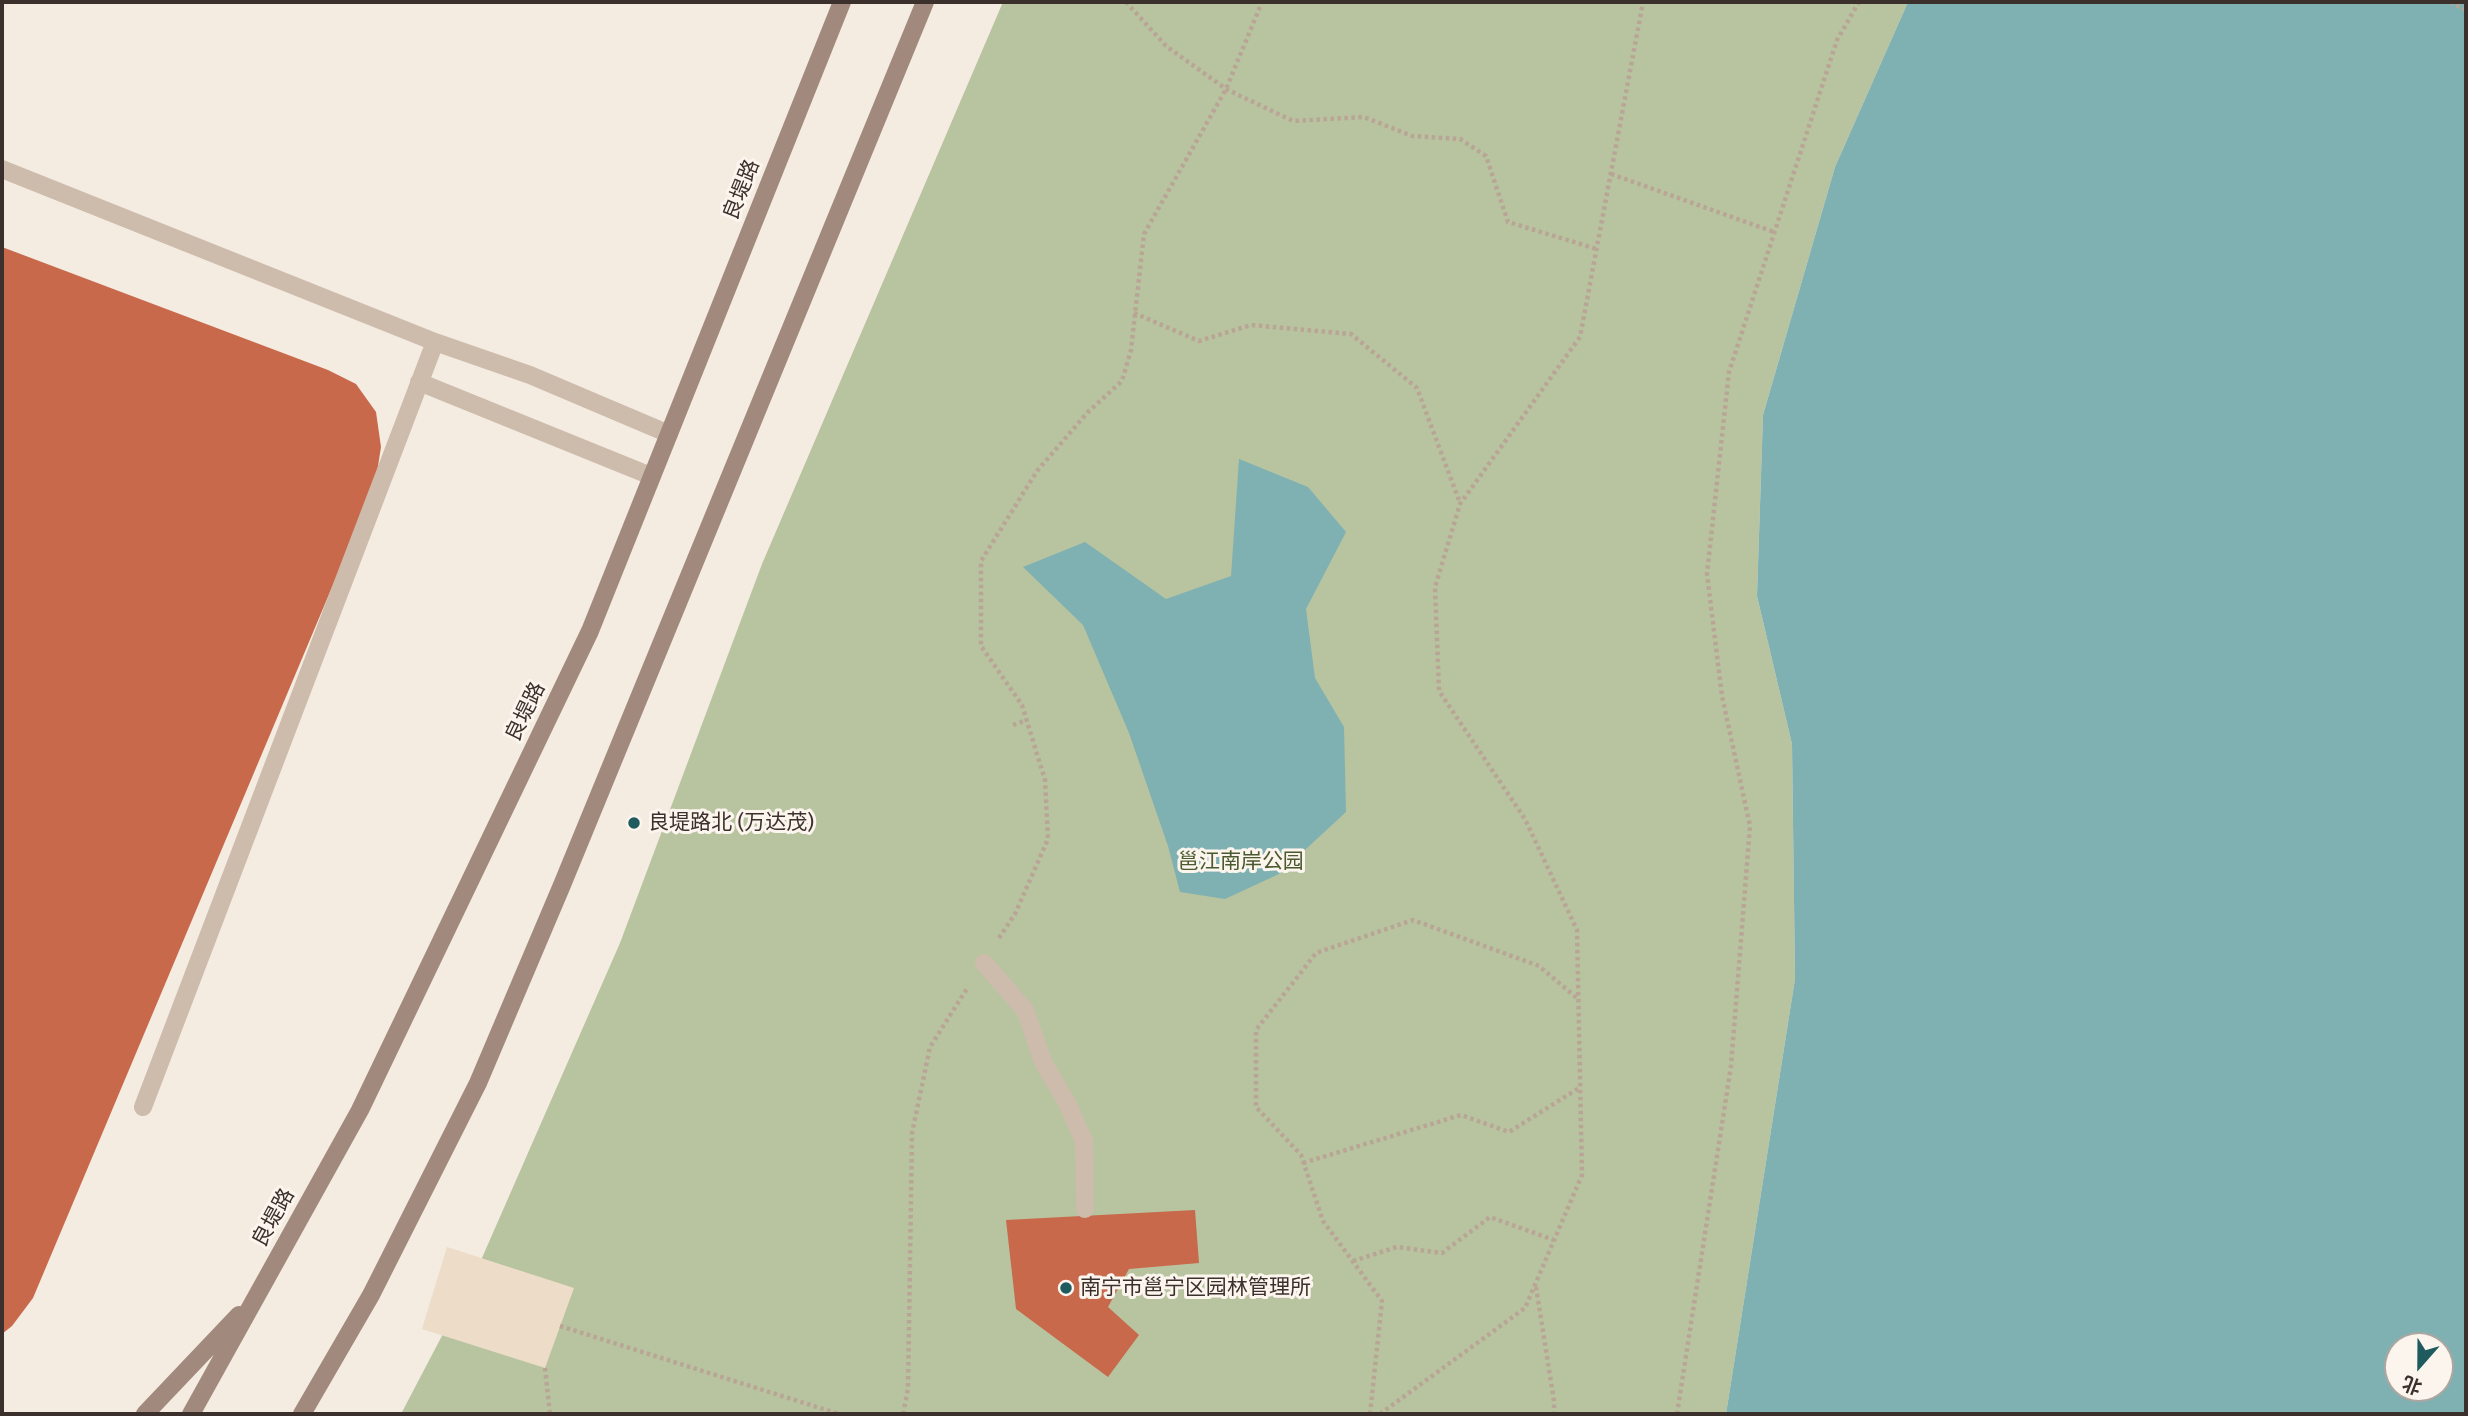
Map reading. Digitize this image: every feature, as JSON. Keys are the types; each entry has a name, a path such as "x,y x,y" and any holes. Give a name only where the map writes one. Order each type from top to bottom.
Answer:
{"main road":[{"name":"良堤路","path":"191,1414 360,1110 590,631 842,2"},
{"path":"302,1414 371,1295 478,1083 925,2"},
{"path":"145,1414 258,1294"}],"lane":[{"path":"2,169 435,342 530,375 669,433"},
{"path":"143,1107 435,342"},
{"path":"419,382 650,476"},
{"path":"984,963 1025,1010 1044,1064 1067,1103 1084,1140 1085,1209"}],"path":[{"path":"1125,2 1166,46 1226,89 1293,121 1364,117 1412,135 1460,139 1486,156 1508,222 1597,249"},
{"path":"903,1414 908,1389 912,1133 930,1047 1015,914 1048,839 1045,780 1022,705 981,646 981,561 1037,471 1088,412 1122,382 1131,350 1144,234 1226,89 1262,2"},
{"path":"1380,1414 1525,1308 1582,1175 1577,930 1525,819 1439,691 1435,587 1460,504 1580,337 1643,2"},
{"path":"1676,1414 1731,1066 1750,826 1722,696 1707,574 1729,372 1838,40 1859,2"},
{"path":"2449,2 2466,10"},
{"path":"1611,174 1774,232"},
{"path":"1134,313 1199,341 1251,325 1351,334 1417,388 1460,504"},
{"path":"1013,725 1027,720"},
{"path":"1370,1414 1382,1301 1323,1221 1301,1155 1256,1107 1256,1030 1316,953 1413,920 1539,966 1579,1000"},
{"path":"1303,1163 1461,1115 1509,1132 1580,1088"},
{"path":"1353,1262 1397,1247 1442,1253 1490,1217 1554,1240"},
{"path":"1535,1285 1555,1401 1554,1414"},
{"path":"560,1326 839,1414"},
{"path":"545,1368 550,1414"}],"green space":[{"name":"邕江南岸公园","path":"1003,2 1908,2 1835,167 1763,415 1757,596 1792,744 1795,979 1726,1414 401,1414 478,1267 620,943 762,564"}],"shaded area":[{"path":"447,1247 574,1288 545,1368 422,1329"}],"water":[{"path":"1908,2 2466,2 2466,1414 1726,1414 1795,979 1792,744 1757,596 1763,415 1835,167"},
{"path":"1239,459 1308,487 1346,532 1306,609 1315,678 1344,727 1346,812 1279,874 1225,899 1180,892 1168,846 1129,733 1083,625 1023,567 1085,542 1166,599 1231,576"}],"building":[{"path":"2,247 328,370 356,384 376,412 381,447 375,485 33,1298 12,1326 2,1334"},
{"name":"南宁市邕宁区园林管理所","path":"1195,1210 1199,1263 1129,1269 1108,1307 1139,1335 1108,1377 1016,1309 1006,1220"}],"place":[{"name":"良堤路北 (万达茂)","path":"634,823"},
{"name":"南宁市邕宁区园林管理所","path":"1066,1288"}]}
